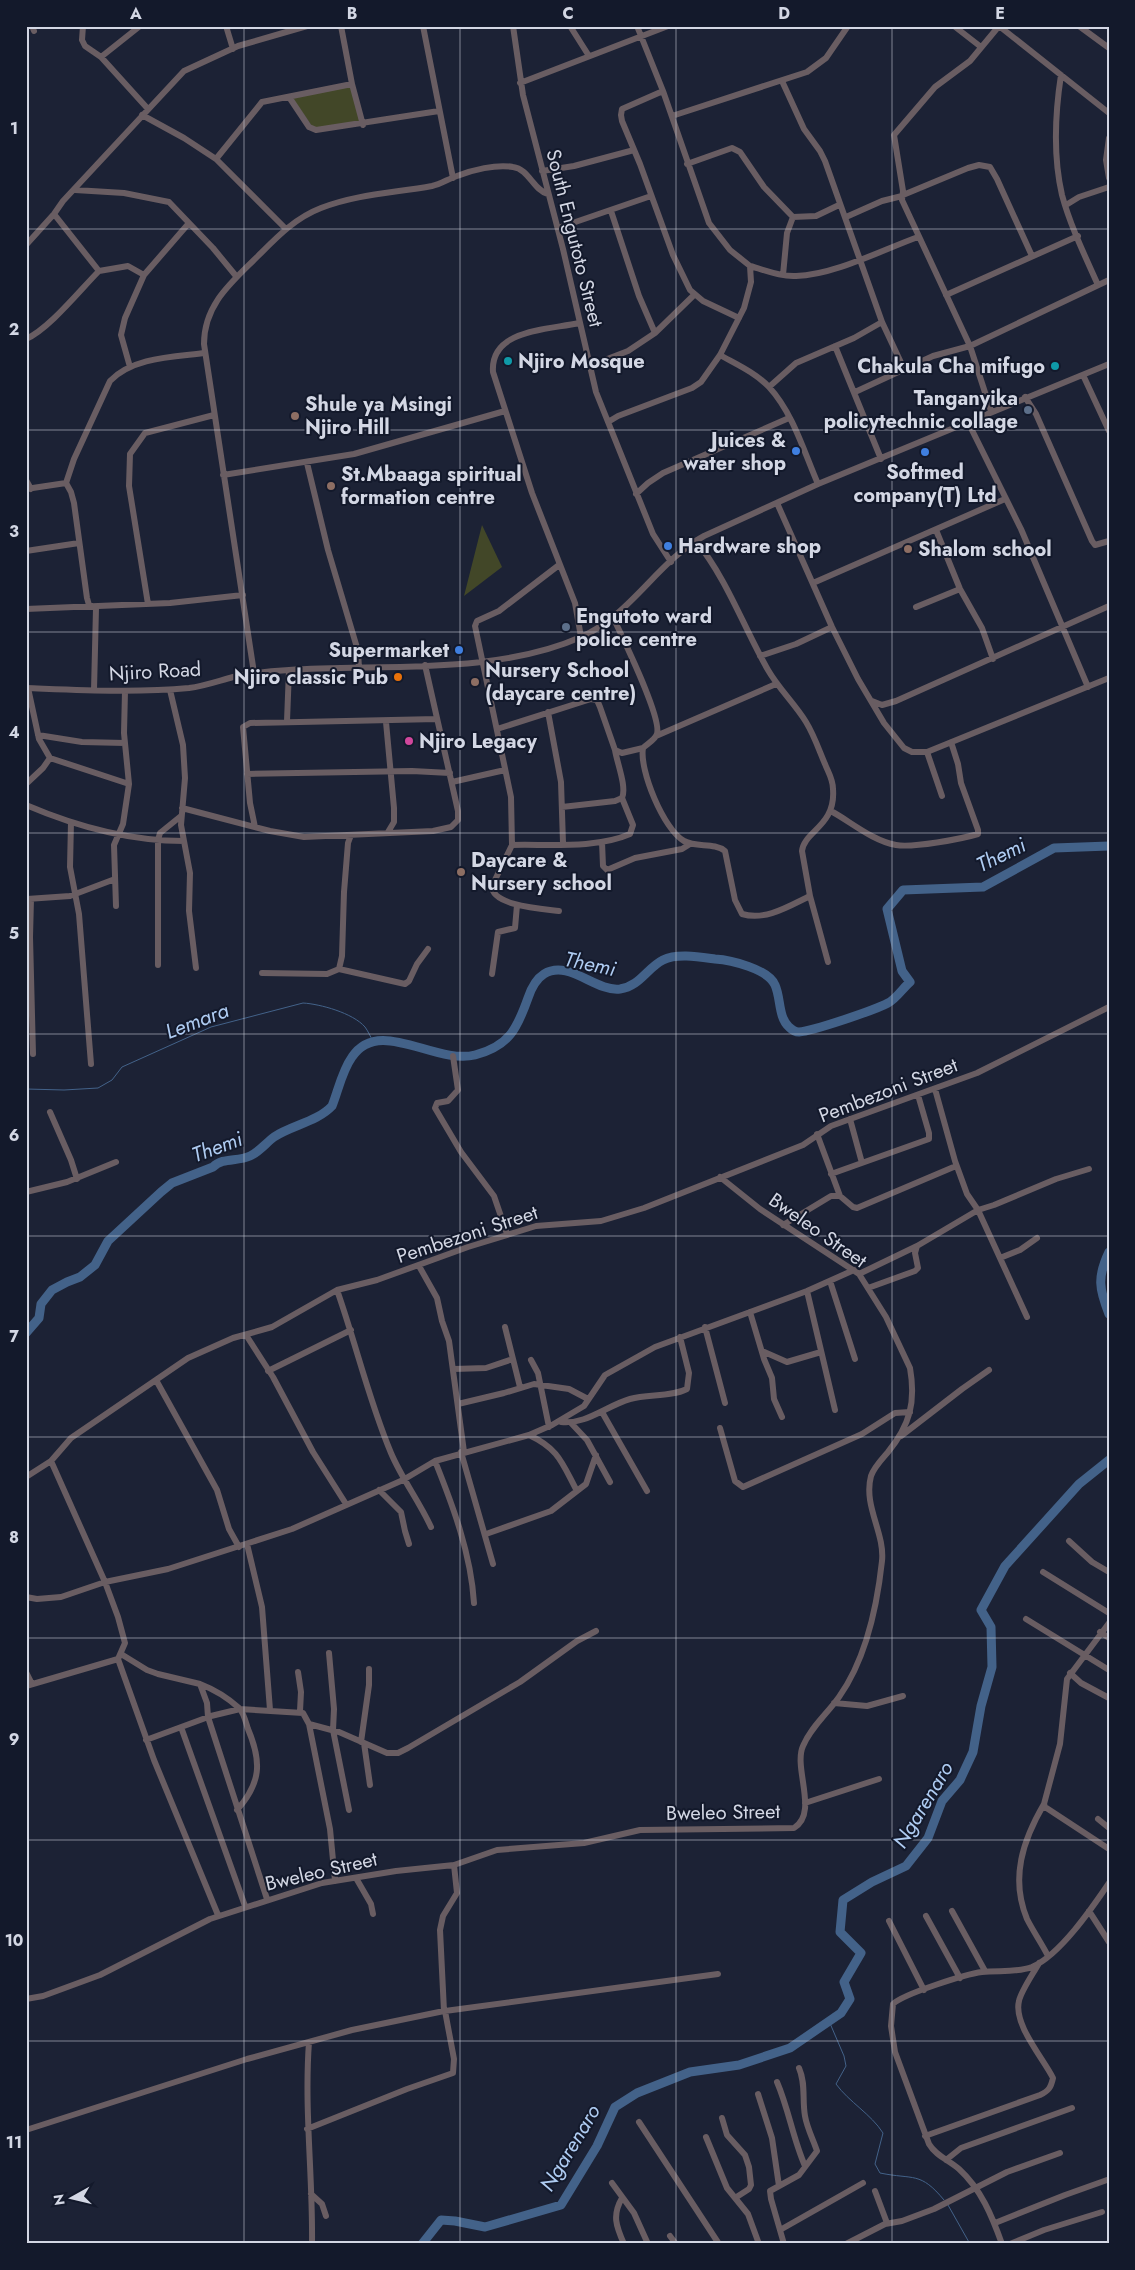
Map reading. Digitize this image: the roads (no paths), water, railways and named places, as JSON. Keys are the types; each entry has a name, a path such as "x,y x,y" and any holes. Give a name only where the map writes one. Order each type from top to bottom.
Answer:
{"street":[{"path":"83,26 82,40 85,46 101,57 148,109"},
{"path":"101,57 140,26"},
{"path":"226,26 233,49"},
{"path":"26,245 142,115 184,72 233,49 290,28 307,26"},
{"path":"341,26 352,84 363,125"},
{"path":"423,26 453,178"},
{"name":"South Engutoto Street","path":"513,26 520,83 558,228 596,392 656,541 671,562"},
{"path":"570,26 589,56"},
{"path":"638,26 672,116 708,223 730,250 750,266 783,275 807,275 860,260 918,237"},
{"path":"520,83 668,26"},
{"path":"672,116 807,72 826,58 848,26"},
{"path":"954,26 981,48"},
{"path":"991,411 970,346 918,237 902,196 894,135 935,87 970,61 999,26 1109,113"},
{"path":"1079,26 1109,48"},
{"path":"1061,75 1056,138 1059,179 1066,204 1098,285"},
{"path":"782,81 804,129 820,151 839,205 846,217 882,322 904,369"},
{"path":"216,159 259,105 266,101 352,84"},
{"path":"663,92 633,103 621,111 622,121 673,254 694,295 739,318"},
{"path":"289,97 313,130 363,125 439,111"},
{"path":"142,115 184,138 216,159 286,229"},
{"path":"1109,138 1106,160 1109,178"},
{"path":"687,164 732,148 740,152 764,187 793,217 816,216 839,205"},
{"path":"542,171 574,166 634,150"},
{"path":"846,217 968,168 987,166 993,171 1032,256"},
{"path":"254,673 205,353 204,336 214,306 236,276 286,229 298,219 320,208 354,197 431,186 466,173 497,167 515,167 526,174 540,191 548,194"},
{"path":"1066,204 1079,197 1109,187"},
{"path":"75,190 124,193 166,201 176,208 236,276"},
{"path":"558,228 651,196"},
{"path":"610,211 655,333"},
{"path":"54,214 99,271"},
{"path":"783,275 787,233 793,217"},
{"path":"130,367 121,336 122,326 144,275 189,223"},
{"path":"946,295 1078,236"},
{"path":"26,339 38,331 99,271 128,266 144,275"},
{"path":"608,422 698,386 720,355 749,295 752,274 750,266"},
{"path":"855,392 933,356 970,346 1109,280"},
{"path":"589,366 625,353 655,333 694,295"},
{"path":"769,387 796,363 870,330 882,322"},
{"path":"579,323 512,337 495,352 492,372 559,565 575,603 581,637"},
{"path":"835,346 882,459"},
{"path":"96,608 89,605 87,598 72,497 66,484 74,459 110,380 117,373 130,367 205,353"},
{"path":"720,355 769,387 789,418 818,484"},
{"name":"Njiro Road","path":"27,688 125,691 170,690 210,684 254,673 481,661 542,651 581,637 613,617 696,540 818,484 882,459 991,411 1109,364"},
{"path":"1083,375 1109,431"},
{"path":"1026,397 1036,414 1092,541 1095,545 1109,541"},
{"path":"223,475 354,454 505,411"},
{"path":"148,604 129,486 130,454 145,434 214,415"},
{"path":"636,494 663,473 789,418"},
{"path":"968,422 1021,529 1088,687"},
{"path":"307,463 328,550 358,651 360,668"},
{"path":"26,480 29,489 66,484"},
{"path":"813,583 1005,499"},
{"path":"776,502 832,627 871,700 899,744 912,752 927,752 1109,678"},
{"path":"936,530 960,589 982,628 993,659"},
{"path":"696,540 715,567 776,684 806,722 832,778 834,790 831,811 826,820 802,847 810,896 828,962"},
{"path":"26,551 79,543"},
{"path":"559,565 499,611 477,621 475,626 511,797 512,845 492,890 499,897 516,905 559,911"},
{"path":"916,607 960,589"},
{"path":"26,609 96,608 206,600 243,595"},
{"path":"871,700 880,705 896,701 1109,606"},
{"path":"94,690 96,608"},
{"path":"613,617 642,683 656,722 656,736"},
{"path":"760,656 796,644 832,627"},
{"path":"182,808 255,827 304,837 433,831 451,827 456,824 458,816 450,773 424,665"},
{"path":"287,721 288,670"},
{"path":"615,750 622,753 642,748 656,736 776,684"},
{"path":"27,688 38,735 50,758 129,784"},
{"path":"170,690 183,745 185,778 181,816 190,873 189,911 196,968"},
{"path":"116,906 114,845 123,824 129,784 125,743 125,691"},
{"path":"497,729 591,698 597,700 615,750 624,787 622,798 630,816 633,830 622,837 602,842 512,845"},
{"path":"548,712 558,759 563,844"},
{"path":"255,827 247,774 244,727 250,723 287,721 313,723 334,721 386,722 437,719"},
{"path":"386,722 392,771 394,816 393,827 388,832"},
{"path":"38,735 74,741 125,743"},
{"path":"831,811 874,836 897,845 946,840 978,834 961,783 958,764 951,742"},
{"path":"642,748 642,762 655,800 672,828 682,840 690,844 717,846 725,852 735,900 742,914 757,916 772,914 810,896"},
{"path":"927,752 942,796"},
{"path":"26,784 43,768 50,758"},
{"path":"452,782 505,770"},
{"path":"247,774 392,771 450,773"},
{"path":"562,807 615,801 622,798"},
{"path":"26,804 71,822 158,840 184,841"},
{"path":"158,965 158,840 160,833 181,816"},
{"path":"71,822 70,867 79,914 91,1064"},
{"path":"339,970 341,964 344,884 351,835"},
{"path":"602,842 603,866 608,870 635,858 682,849 690,844"},
{"path":"33,1054 28,899 75,895 115,879"},
{"path":"492,974 498,932 514,928 516,905"},
{"path":"262,973 327,974 339,970 405,984 409,982 417,964 428,949"},
{"name":"Pembezoni Street","path":"26,1477 51,1461 71,1438 201,1351 272,1327 337,1290 377,1280 507,1234 536,1226 588,1223 616,1218 803,1145 830,1126 959,1080 1012,1057 1109,1007"},
{"path":"453,1056 458,1090 448,1101 437,1103 435,1108 461,1152 494,1196 507,1234"},
{"path":"934,1089 956,1166 967,1194 978,1210 1027,1316"},
{"path":"831,1174 928,1139 929,1133 918,1095"},
{"path":"50,1112 77,1178"},
{"path":"850,1118 862,1162"},
{"path":"817,1134 840,1196 857,1208 956,1166"},
{"path":"26,1192 77,1178 116,1162"},
{"path":"26,1597 37,1599 55,1598 105,1582 168,1569 239,1547 310,1522 346,1504 403,1480 435,1461 529,1435 559,1422 579,1410 588,1400 601,1378 655,1347 856,1272 917,1246 978,1210 1056,1179 1089,1169"},
{"name":"Bweleo Street","path":"26,1999 43,1996 100,1975 195,1925 218,1916 267,1899 335,1881 396,1871 454,1865 497,1850 584,1842 640,1830 794,1828 802,1821 805,1803 801,1750 809,1734 834,1703 850,1679 858,1662 871,1620 880,1578 883,1552 881,1537 872,1516 870,1480 872,1473 900,1437 907,1424 913,1389 910,1368 886,1317 856,1272 747,1200 720,1177"},
{"path":"783,1225 825,1199 835,1195 840,1196"},
{"path":"1000,1258 1020,1250 1037,1238"},
{"path":"868,1288 915,1271 918,1268 915,1253 917,1246"},
{"path":"419,1266 439,1301 454,1369 463,1452 494,1564"},
{"path":"830,1281 855,1359"},
{"path":"337,1290 378,1420 403,1480 419,1503 431,1527"},
{"path":"806,1291 835,1410"},
{"path":"750,1312 772,1378 774,1399 782,1417"},
{"path":"506,1327 520,1387"},
{"path":"705,1327 725,1403"},
{"path":"268,1371 351,1330"},
{"path":"246,1335 313,1452 346,1504"},
{"path":"559,1422 571,1423 631,1399 687,1389 689,1373 680,1337"},
{"path":"762,1352 788,1362 821,1352"},
{"path":"454,1369 486,1368 513,1359"},
{"path":"531,1360 536,1368 549,1426"},
{"path":"900,1437 974,1379 989,1370"},
{"path":"156,1380 218,1490 230,1529 239,1547"},
{"path":"458,1404 504,1394 520,1387 540,1384 569,1389 588,1400"},
{"path":"602,1412 647,1491"},
{"path":"720,1428 735,1481 743,1487 862,1434 895,1413 910,1412"},
{"path":"571,1423 584,1435 610,1482"},
{"path":"529,1435 549,1445 559,1457 577,1491"},
{"path":"486,1534 551,1511 586,1484 596,1455"},
{"path":"51,1461 105,1582 118,1617 124,1643 120,1657 146,1740 218,1916"},
{"path":"435,1461 460,1527 470,1567 474,1603"},
{"path":"379,1490 401,1512 405,1532 410,1544"},
{"path":"1069,1542 1092,1562 1109,1572"},
{"path":"247,1544 256,1577 264,1621 270,1710"},
{"path":"1043,1572 1109,1613"},
{"path":"1026,1619 1109,1670"},
{"path":"1048,1956 1028,1920 1018,1882 1022,1849 1044,1804 1060,1744 1065,1685 1070,1673 1100,1632 1109,1623"},
{"path":"309,1724 333,1730 391,1753 408,1748 520,1682 577,1641 596,1631"},
{"path":"1100,1632 1109,1638"},
{"path":"329,1653 334,1709 333,1730 349,1810"},
{"path":"26,1672 29,1685 120,1657 153,1672 200,1684 214,1690 240,1709 254,1747 258,1767 252,1790 237,1810"},
{"path":"369,1669 369,1686 362,1742 370,1784"},
{"path":"298,1672 301,1692 300,1712"},
{"path":"1070,1673 1081,1683 1109,1698"},
{"path":"200,1684 207,1704 208,1717 267,1899"},
{"path":"834,1703 867,1706 903,1696"},
{"path":"146,1740 208,1717 240,1709 300,1712 306,1717 309,1724 330,1829 335,1881"},
{"path":"180,1727 246,1906"},
{"path":"805,1803 879,1779"},
{"path":"1044,1804 1109,1849"},
{"path":"1098,1819 1109,1828"},
{"path":"307,2129 406,2089 453,2073 454,2059 445,2010 440,1930 443,1916 457,1892 454,1865"},
{"path":"356,1878 371,1904 373,1914"},
{"path":"1002,2244 986,2203 975,2187 963,2173 933,2151 925,2136 895,2052 890,2026 892,2004 905,1996 984,1971 1026,1968 1038,1963 1048,1956 1078,1925 1106,1893 1109,1883"},
{"path":"952,1911 984,1971"},
{"path":"1089,1911 1109,1942"},
{"path":"926,1916 960,1978"},
{"path":"889,1921 924,1990"},
{"path":"925,2136 1040,2095 1051,2086 1053,2078 1024,2028 1018,2007 1020,1997 1038,1963"},
{"path":"26,2130 236,2062 352,2030 445,2010 718,1974"},
{"path":"309,2042 306,2083 312,2244"},
{"path":"784,2244 770,2191 793,2180 817,2151 806,2120 804,2080 799,2068"},
{"path":"777,2082 787,2109 794,2138 806,2166"},
{"path":"758,2094 772,2138 779,2186"},
{"path":"946,2160 961,2148 1072,2108"},
{"path":"722,2118 728,2135 745,2155 749,2167 751,2185 749,2189 735,2198"},
{"path":"639,2122 719,2244"},
{"path":"706,2137 727,2188 748,2214 759,2244"},
{"path":"846,2244 887,2223 902,2221 934,2210 1007,2172 1060,2153"},
{"path":"995,2222 1064,2194 1107,2180"},
{"path":"612,2183 634,2213 648,2244"},
{"path":"780,2230 862,2183"},
{"path":"875,2190 887,2223"},
{"path":"311,2194 322,2204 326,2216"},
{"path":"622,2198 617,2207 615,2222 624,2244"},
{"path":"1010,2244 1044,2230 1102,2212"},
{"path":"670,2236 676,2244"}],"waterway":[{"name":"Themi","path":"26,1333 39,1318 41,1304 52,1290 80,1277 95,1265 108,1241 172,1183 221,1162 250,1156 274,1137 312,1120 332,1106 343,1075 352,1057 363,1046 377,1041 392,1041 443,1054 475,1055 496,1047 510,1035 520,1019 532,988 544,974 553,970 563,970 601,986 620,989 638,981 657,963 669,958 682,956 730,961 748,966 765,974 775,985 785,1023 794,1031 799,1032 817,1028 888,1003 910,982 902,971 887,909 903,890 983,887 1054,848 1109,846"},
{"name":"Lemara","path":"26,1089 64,1090 98,1088 112,1080 122,1067 211,1027 303,1003 327,1007 353,1017 365,1027 373,1041"},
{"name":"Ngarenaro","path":"1109,1252 1101,1276 1101,1290 1109,1314"},
{"name":"Ngarenaro","path":"422,2244 441,2220 485,2227 561,2205 597,2146 615,2107 637,2093 690,2072 739,2065 790,2048 841,2013 850,1999 844,1982 861,1953 840,1932 843,1900 872,1882 906,1866 928,1838 942,1801 960,1780 973,1752 981,1706 992,1667 991,1627 981,1610 1005,1566 1079,1484 1109,1460"},
{"path":"829,2021 844,2056 846,2066 836,2084 883,2133 875,2164 880,2173 916,2178 929,2185 944,2200"},
{"path":"948,2205 970,2244"}],"place":[{"name":"Njiro Mosque","path":"508,361"},
{"name":"Chakula Cha mifugo","path":"1055,366"},
{"name":"Tanganyika policytechnic collage","path":"1028,410"},
{"name":"Shule ya Msingi Njiro Hill","path":"295,416"},
{"name":"Juices & water shop","path":"796,451"},
{"name":"Softmed company(T) Ltd","path":"925,452"},
{"name":"St.Mbaaga spiritual formation centre","path":"331,486"},
{"name":"Hardware shop","path":"668,546"},
{"name":"Shalom school","path":"908,549"},
{"name":"Engutoto ward police centre","path":"566,627"},
{"name":"Supermarket","path":"459,650"},
{"name":"Njiro classic Pub","path":"398,677"},
{"name":"Nursery School (daycare centre)","path":"475,682"},
{"name":"Njiro Legacy","path":"409,741"},
{"name":"Daycare & Nursery school","path":"461,872"}]}
